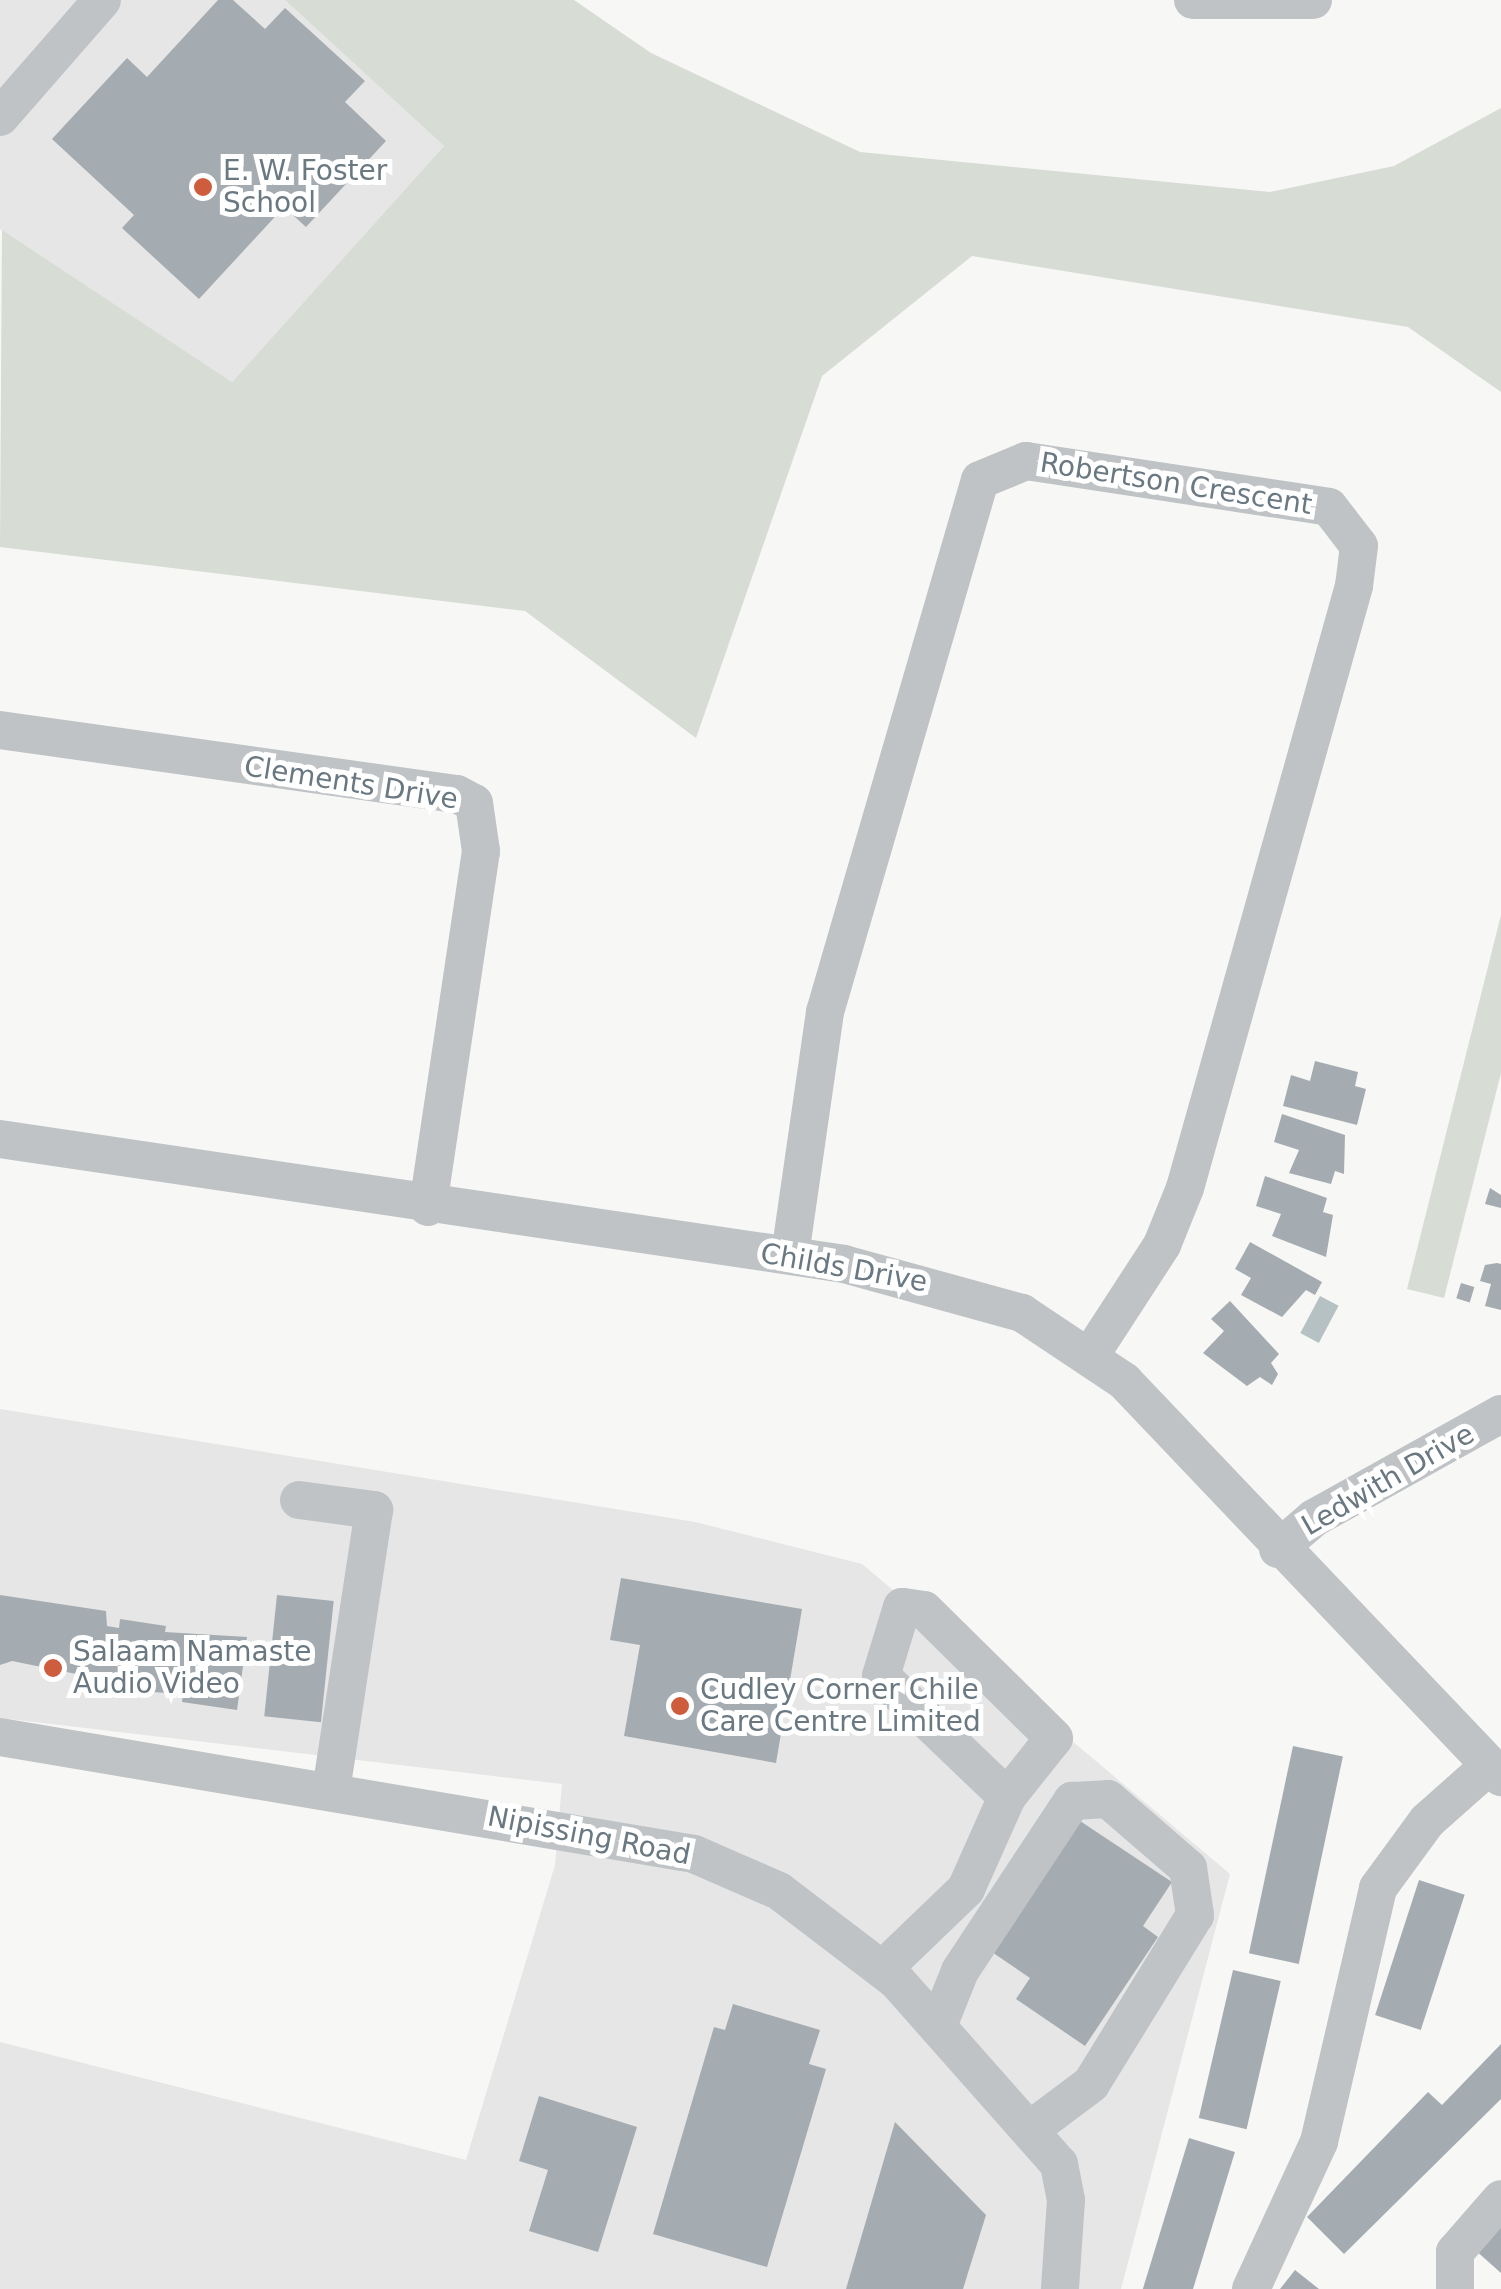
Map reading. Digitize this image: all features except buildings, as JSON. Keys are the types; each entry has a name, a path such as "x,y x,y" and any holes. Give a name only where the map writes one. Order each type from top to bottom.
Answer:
{"street":[{"path":"0,117 102,0"},
{"path":"1193,0 1313,0"},
{"name":"Robertson Crescent","path":"790,1255 824,1012 980,480 1026,460 1328,508 1360,546 1354,586 1185,1188 1162,1245 1090,1356"},
{"name":"Clements Drive","path":"0,730 457,794 474,803 481,852 428,1207"},
{"name":"Childs Drive","path":"0,1139 428,1207 790,1255 953,1288 1022,1314 1124,1382 1278,1549 1495,1771"},
{"name":"Ledwith Drive","path":"1278,1549 1314,1518 1501,1414"},
{"path":"299,1500 374,1510 331,1792"},
{"path":"884,1968 966,1889 1007,1798 1054,1738 924,1610 902,1607 880,1676 1007,1798"},
{"name":"Nipissing Road","path":"0,1736 694,1854 779,1891 884,1968 1059,2164 1066,2200 1060,2289"},
{"path":"1251,2289 1319,2142 1378,1888 1427,1821 1495,1771"},
{"path":"938,2026 960,1971 1072,1801 1108,1800 1188,1868 1196,1915 1092,2084 1030,2129"},
{"path":"1455,2289 1455,2252 1501,2199"}],"shaded area":[{"name":"E. W. Foster School","path":"0,0 285,0 444,146 232,382 0,229"},
{"path":"285,0 574,0 651,53 860,152 1270,192 1394,166 1501,108 1501,392 1408,327 972,256 822,376 696,738 525,611 0,547 2,230 232,382 444,146"},
{"path":"1501,915 1501,1073 1444,1298 1407,1289"},
{"path":"1320,1296 1339,1306 1319,1343 1300,1333"},
{"path":"0,1409 695,1522 862,1564 1230,1874 1121,2289 0,2289 0,2042 466,2160 555,1865 562,1784 0,1718"}],"place":[{"name":"E. W. Foster School","path":"203,187"},
{"name":"Salaam Namaste Audio Video","path":"53,1668"},
{"name":"Cudley Corner Chile Care Centre Limited","path":"680,1706"}]}
